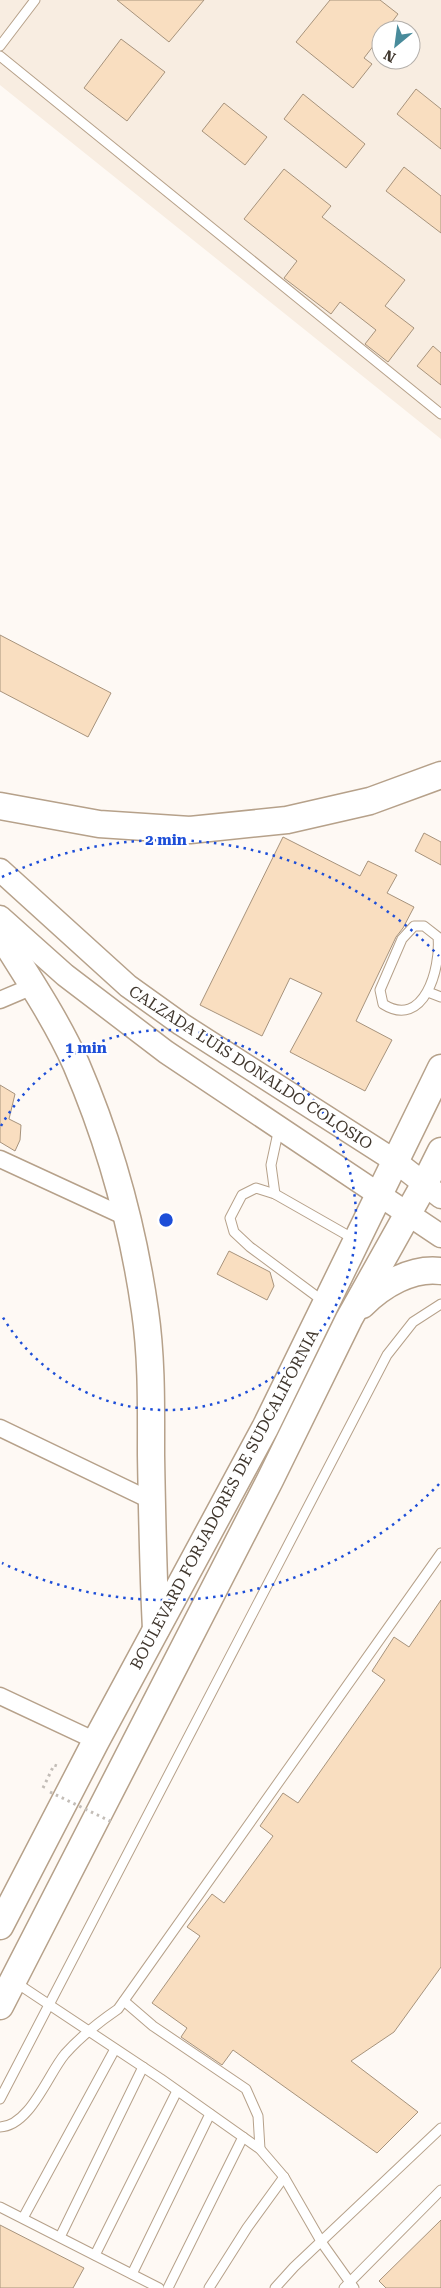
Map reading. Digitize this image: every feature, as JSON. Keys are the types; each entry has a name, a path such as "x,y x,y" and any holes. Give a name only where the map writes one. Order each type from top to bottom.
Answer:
{"main road":[{"path":"0,806 99,824 190,830 287,820 361,804 441,775"},
{"name":"CALZADA LUIS DONALDO COLOSIO","path":"0,870 128,986 180,1024 395,1162 433,1191"},
{"name":"CALZADA LUIS DONALDO COLOSIO","path":"0,917 106,1008 166,1052 380,1193 441,1236"},
{"path":"0,933 33,986 75,1063 107,1147 128,1218 146,1312 151,1374 156,1630"},
{"name":"BOULEVARD FORJADORES DE SUDCALIFORNIA","path":"0,1926 96,1742 265,1428 441,1068"},
{"name":"BOULEVARD FORJADORES DE SUDCALIFORNIA","path":"0,2006 6,1977 270,1480 349,1318 408,1213 433,1191 441,1151"},
{"path":"349,1318 376,1291 406,1275 441,1270"},
{"path":"265,1428 249,1475 250,1480 255,1483 270,1480"},
{"path":"176,1592 211,1559 220,1562 222,1571"}],"street":[{"path":"0,1000 33,986"},
{"path":"0,1159 128,1218"},
{"path":"0,1428 152,1501"},
{"path":"0,1696 96,1742"}],"lane":[{"path":"0,46 35,0"},
{"path":"0,56 441,414"},
{"path":"414,926 424,926 438,937 440,954 428,992 417,1004 404,1012 392,1010 383,1004 380,990 402,939 414,926"},
{"path":"428,992 441,997"},
{"path":"275,1194 272,1165 279,1126"},
{"path":"326,1302 250,1247 234,1232 230,1218 242,1195 256,1188 275,1194 356,1240"},
{"path":"0,2100 387,1355 413,1322 441,1304"},
{"path":"0,2127 4,2127 25,2115 64,2056 86,2031 118,2008 124,2001 441,1553"},
{"path":"6,1977 50,2004 86,2031 260,2149 284,2177 349,2286 441,2190"},
{"path":"124,2001 153,2026 246,2089 258,2116 260,2149"},
{"path":"23,2218 115,2049"},
{"path":"60,2237 142,2068"},
{"path":"95,2255 177,2091"},
{"path":"132,2274 210,2114"},
{"path":"275,2288 441,2128"},
{"path":"168,2288 243,2137"},
{"path":"209,2288 284,2177"},
{"path":"0,2207 159,2288"}],"path":[{"path":"50,1792 114,1823"}],"shaded area":[{"path":"0,0 441,0 441,439 0,85"}],"building":[{"path":"117,0 204,0 169,42"},
{"path":"330,0 380,0 398,14 394,20 371,20 371,49 364,58 371,65 353,88 296,42"},
{"path":"121,39 165,72 127,121 84,88"},
{"path":"416,89 441,109 441,149 397,114"},
{"path":"303,94 365,144 346,168 284,119"},
{"path":"224,103 267,137 245,165 202,131"},
{"path":"404,167 441,196 441,233 386,191"},
{"path":"284,169 331,206 322,217 405,280 385,306 414,328 388,362 365,344 376,330 340,302 331,314 284,278 297,261 244,219"},
{"path":"433,346 441,353 441,385 417,366"},
{"path":"0,635 111,693 88,737 0,691"},
{"path":"424,833 441,842 441,865 415,851"},
{"path":"283,837 360,876 368,861 397,875 387,893 414,907 396,937 356,1021 392,1040 365,1091 290,1052 322,993 290,978 262,1036 200,1005"},
{"path":"0,1085 15,1094 9,1119 21,1125 20,1140 15,1151 0,1142"},
{"path":"229,1251 270,1272 274,1286 267,1300 217,1274"},
{"path":"441,1600 441,1967 394,2032 351,2061 418,2112 377,2153 233,2050 222,2065 181,2037 187,2028 152,2003 200,1936 187,1927 212,1894 224,1903 273,1836 260,1826 283,1793 298,1803 385,1680 372,1671 394,1637 409,1647"},
{"path":"441,2220 441,2288 386,2288 379,2281"},
{"path":"0,2225 84,2268 73,2288 0,2288"}]}
